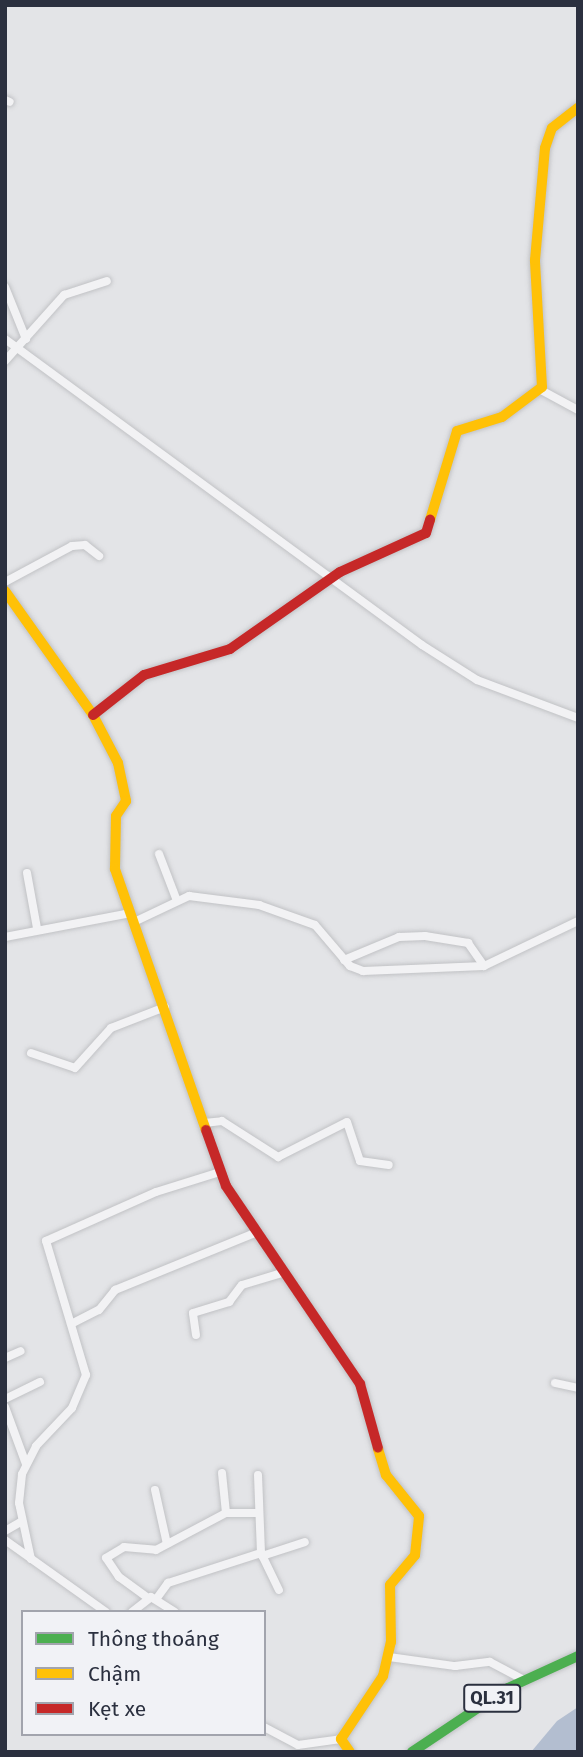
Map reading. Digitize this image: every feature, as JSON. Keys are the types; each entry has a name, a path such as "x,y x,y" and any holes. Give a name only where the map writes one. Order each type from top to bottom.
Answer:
{"main road":[{"path":"93,715 144,675 230,649 296,608 326,580 422,537 436,513 457,431 502,417 541,390 535,260 545,148 552,128 578,108"},
{"path":"5,590 93,715 125,791 113,847 133,918 220,1172 255,1233 360,1384 386,1475 419,1516 415,1555 390,1585 389,1657 378,1690 341,1739 350,1752"},
{"name":"QL.31","path":"412,1752 524,1681 578,1656"}],"street":[{"path":"5,360 18,349 64,295 107,281"},
{"path":"5,287 26,339"},
{"path":"5,340 326,580 477,680 578,718"},
{"path":"541,390 578,410"},
{"path":"5,582 72,546 85,545 99,556"},
{"path":"159,854 177,901"},
{"path":"27,873 37,928"},
{"path":"5,937 37,928 133,918 189,895 259,905 315,925 345,960 363,971 484,966 576,925"},
{"path":"345,960 399,937 436,936 468,943 484,966"},
{"path":"31,1053 75,1068 111,1028 165,1007"},
{"path":"204,1123 222,1121 278,1157 347,1122 360,1161 389,1165"},
{"path":"26,1464 72,1408 86,1375 45,1252 50,1236 220,1172"},
{"path":"71,1324 99,1310 115,1290 255,1233"},
{"path":"196,1335 193,1313 229,1302 242,1285 282,1273"},
{"path":"5,1358 21,1351"},
{"path":"5,1399 40,1382"},
{"path":"555,1383 578,1388"},
{"path":"5,1407 26,1464 22,1521 31,1559"},
{"path":"222,1473 226,1513"},
{"path":"258,1475 256,1513 262,1555 279,1590"},
{"path":"155,1490 167,1544"},
{"path":"172,1610 119,1577 106,1558 124,1547 156,1550 226,1513 256,1513"},
{"path":"5,1531 22,1521"},
{"path":"5,1540 103,1610"},
{"path":"135,1610 153,1598 168,1583 305,1542"},
{"path":"389,1657 455,1666 490,1662 524,1681"},
{"path":"266,1728 299,1745 341,1739"}],"water":[{"path":"578,1707 578,1752 531,1752 557,1721"}],"traffic: fast":[{"path":"412,1752 508,1688 578,1656"}],"traffic: slow":[{"path":"430,520 457,431 502,417 542,387 535,260 545,148 552,128 578,108"},
{"path":"5,591 93,715 118,763 126,801 116,816 115,869 206,1130"},
{"path":"350,1752 341,1739 383,1676 391,1642 390,1585 415,1555 419,1516 386,1475 378,1448"}],"traffic: jam":[{"path":"93,715 144,675 230,649 340,572 426,533 430,520"},
{"path":"206,1130 226,1186 360,1384 378,1448"}]}
